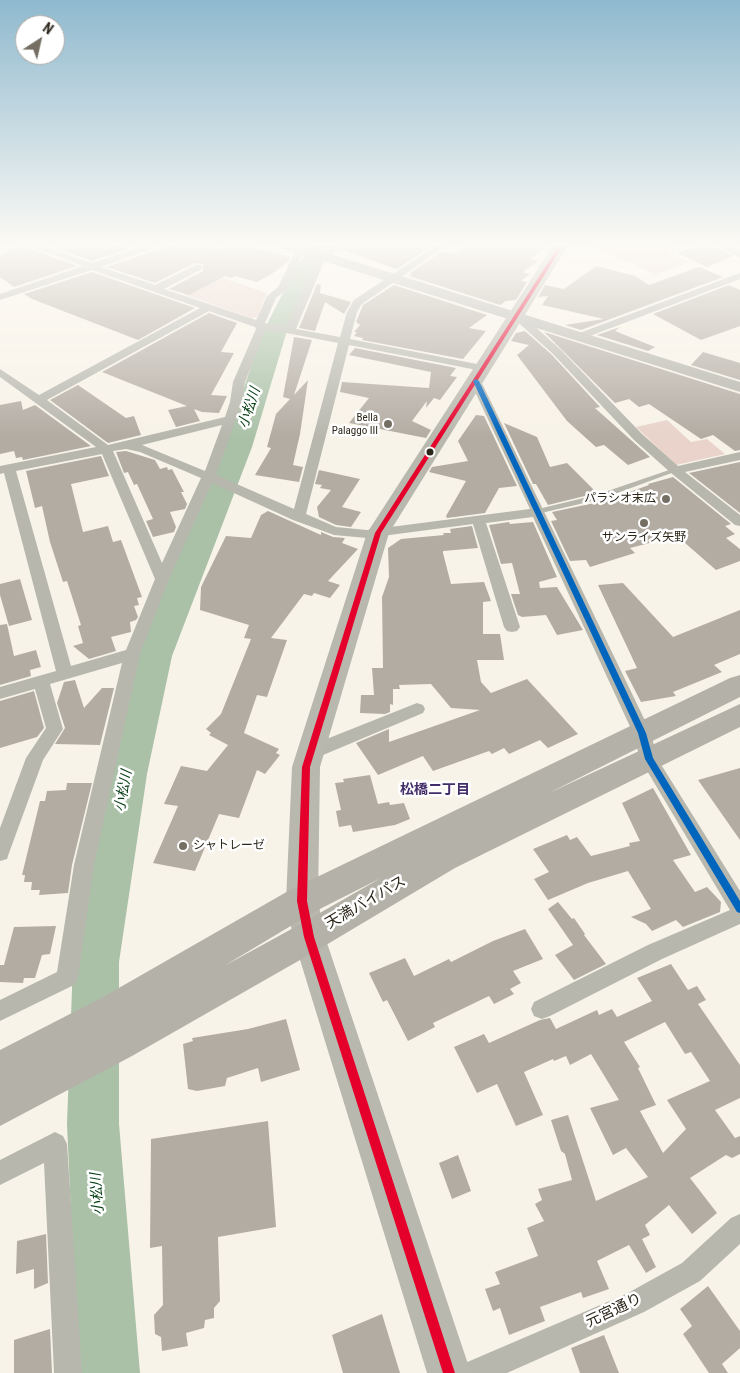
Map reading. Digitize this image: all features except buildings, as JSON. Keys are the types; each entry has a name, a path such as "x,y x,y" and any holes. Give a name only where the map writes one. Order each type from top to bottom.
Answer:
{"highway":[{"name":"天満バイパス","path":"0,1070 69,1034 118,1027 309,937 444,858 646,746 740,685"},
{"name":"天満バイパス","path":"0,1106 66,1071 118,1027 302,901 646,746 740,714"}],"main road":[{"path":"449,1373 309,937 302,901 306,767 378,533 521,308"}],"street":[{"path":"39,400 206,308"},
{"path":"211,308 259,325 344,342 479,375 537,512 646,746 740,909"},
{"path":"0,1011 67,978 84,865 132,654 162,579 214,469 236,402 239,382 261,329 259,325 267,308"},
{"path":"290,331 299,308"},
{"path":"298,517 354,308"},
{"path":"490,308 740,387"},
{"path":"578,337 655,308"},
{"path":"516,316 557,352 638,437 675,470 740,522"},
{"path":"0,372 106,449 162,579"},
{"path":"65,674 4,469 126,445 230,420"},
{"path":"126,445 144,450 210,477 298,517 334,531 378,533 537,512"},
{"path":"675,470 740,456"},
{"path":"478,520 512,627"},
{"path":"0,693 132,654"},
{"path":"0,853 35,758 55,729 41,681"},
{"path":"310,753 417,709"},
{"path":"542,1009 655,952 740,915"},
{"path":"0,1173 55,1144 68,1373"},
{"name":"元宮通り","path":"475,1373 635,1303 691,1272 740,1227"}],"lane":[{"path":"537,512 598,497 675,470"}],"shaded area":[{"path":"223,308 261,308 257,317 251,318"},
{"path":"667,420 691,442 707,439 725,454 676,465 636,427"}],"waterway":[{"name":"小松川","path":"109,1373 93,1124 96,962 127,774 154,656 238,447 274,334 286,308"}],"transit line":[{"path":"449,1373 309,937 302,901 306,767 378,533 521,308"},
{"path":"476,381 642,733 649,759 740,909"}],"place":[{"name":"Bella Palaggo III","path":"388,424"},
{"name":"パラシオ末広","path":"666,499"},
{"name":"サンライズ矢野","path":"644,523"},
{"name":"シャトレーゼ","path":"183,846"}],"district":[{"name":"松橋二丁目","path":"435,790"}]}
